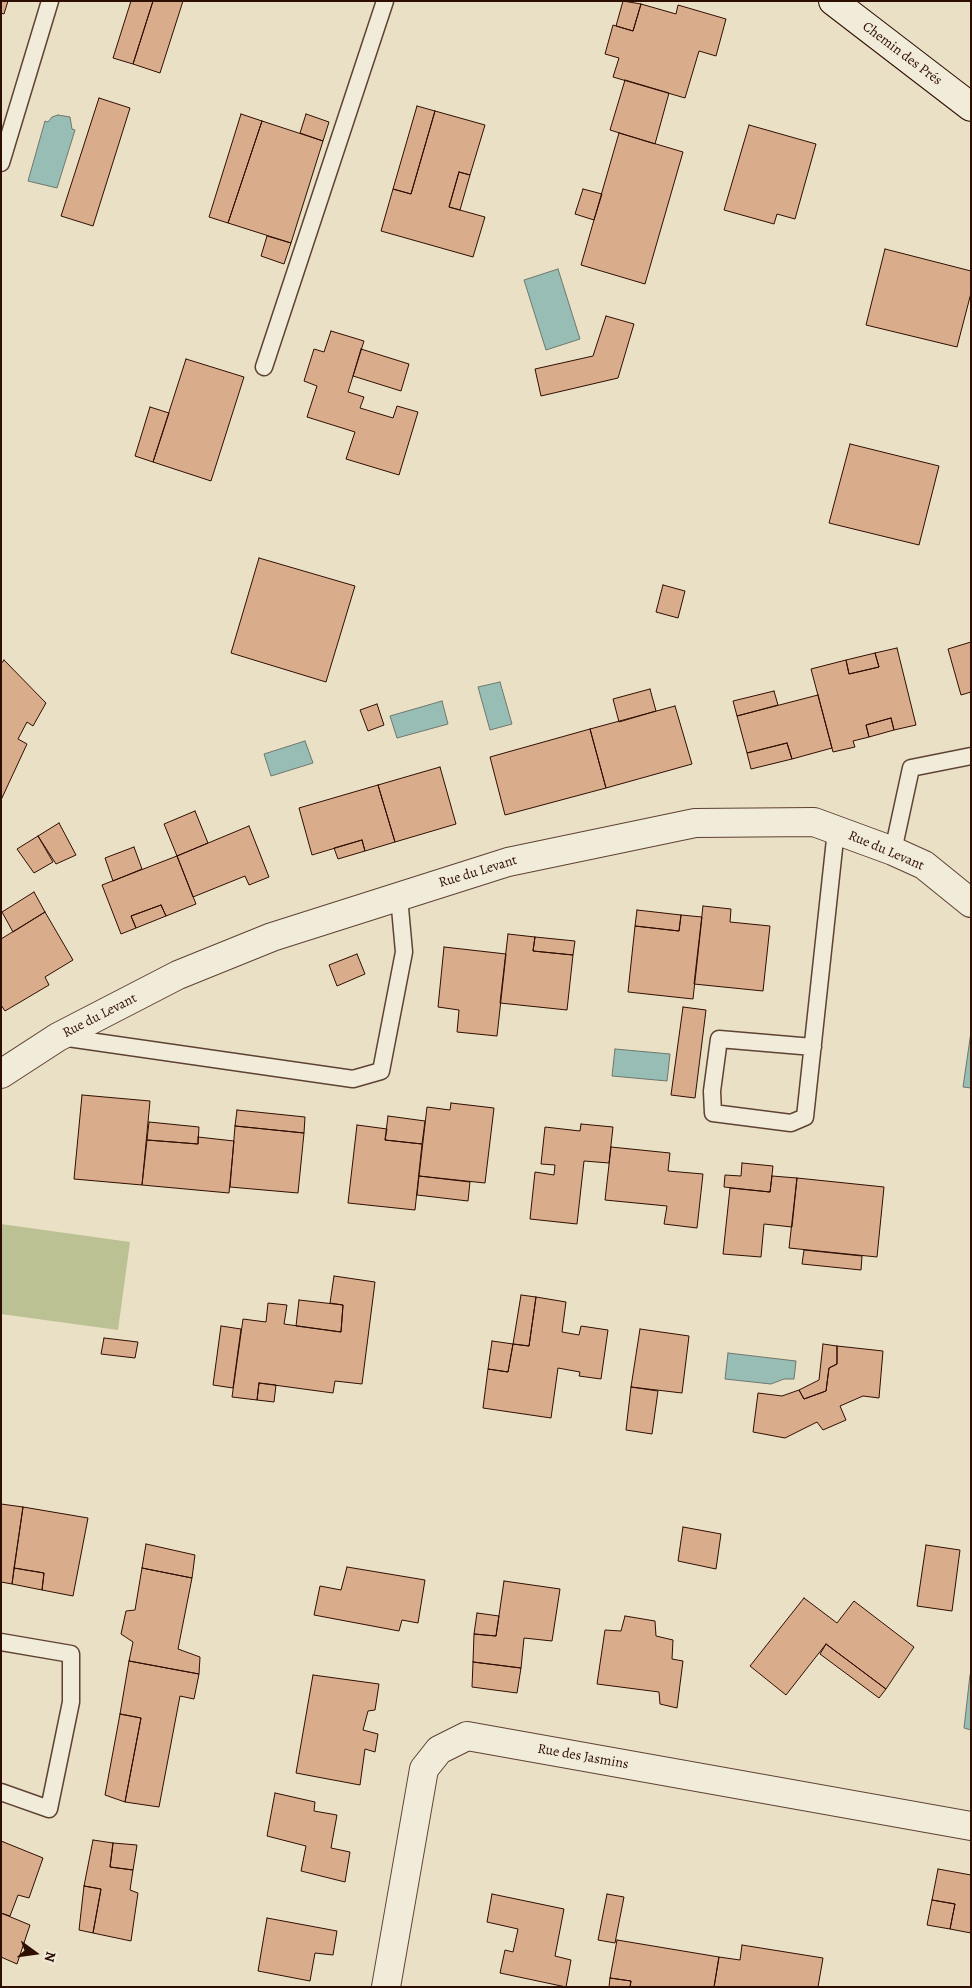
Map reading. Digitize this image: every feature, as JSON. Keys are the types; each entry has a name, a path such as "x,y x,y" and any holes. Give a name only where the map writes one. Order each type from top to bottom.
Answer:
{"street":[{"name":"Chemin des Prés","path":"833,1 971,106"},
{"name":"Rue du Levant","path":"1,1074 58,1037 178,975 272,937 508,862 695,823 814,822 893,851 924,865 971,903"},
{"name":"Rue des Jasmins","path":"386,1987 424,1768 439,1750 467,1736 971,1826"}],"lane":[{"path":"1,163 50,1"},
{"path":"264,367 385,1"},
{"path":"893,851 911,768 971,756"},
{"path":"813,1047 719,1038 712,1091 713,1114 791,1124 805,1117 813,1047 836,830"},
{"path":"58,1037 353,1079 381,1071 404,952 399,897"},
{"path":"1,1642 71,1654 71,1702 49,1809 1,1792"}],"green space":[{"path":"1,1224 130,1242 118,1330 1,1314"}],"water":[{"path":"58,115 70,117 72,129 75,130 57,188 28,181 45,121 48,122 52,117"},
{"path":"558,269 580,339 546,350 524,280"},
{"path":"500,682 512,724 490,730 478,687"},
{"path":"442,701 448,724 397,738 390,716"},
{"path":"305,741 313,763 271,776 264,754"},
{"path":"971,1032 971,1088 963,1087"},
{"path":"615,1049 670,1054 667,1081 612,1076"},
{"path":"728,1353 796,1361 794,1379 784,1379 771,1384 725,1379"},
{"path":"971,1676 971,1730 964,1728"}],"building":[{"path":"1,1 8,1 4,14 1,13"},
{"path":"131,1 153,1 133,64 113,58"},
{"path":"153,1 183,1 160,73 133,64"},
{"path":"623,1 641,4 633,31 616,26"},
{"path":"641,4 676,14 678,5 726,19 716,56 699,51 685,98 613,77 619,58 605,54 613,25 633,31"},
{"path":"625,80 669,93 655,144 610,130"},
{"path":"99,98 130,108 93,226 61,216"},
{"path":"417,106 435,111 411,194 393,189"},
{"path":"435,111 485,125 470,175 459,172 449,207 485,217 473,257 381,231 393,189 411,194"},
{"path":"241,114 262,121 228,223 209,217"},
{"path":"306,114 329,122 323,141 300,133"},
{"path":"262,121 323,141 291,243 228,223"},
{"path":"749,125 816,144 795,219 777,214 774,224 724,210"},
{"path":"619,133 683,152 645,284 581,265"},
{"path":"459,172 470,175 460,210 449,207"},
{"path":"583,189 602,194 594,220 575,214"},
{"path":"267,236 291,243 284,264 261,256"},
{"path":"885,249 971,271 971,293 957,347 866,325"},
{"path":"606,316 634,324 618,378 541,396 535,369 593,356"},
{"path":"331,331 364,341 348,392 364,397 360,408 393,418 397,406 418,412 399,475 346,459 355,432 307,417 317,386 304,381 314,349 324,352"},
{"path":"361,349 409,364 401,391 353,376"},
{"path":"186,359 244,377 211,481 153,462"},
{"path":"150,407 169,413 153,462 135,456"},
{"path":"850,444 939,466 919,545 829,523"},
{"path":"259,558 355,586 326,682 231,653"},
{"path":"663,585 685,591 678,618 656,612"},
{"path":"971,642 971,692 961,695 948,649"},
{"path":"897,648 916,725 894,730 891,718 866,725 869,737 853,741 855,747 833,752 811,669 846,660 849,674 879,667 875,653"},
{"path":"875,653 879,667 849,674 846,660"},
{"path":"4,660 46,703 33,726 27,722 18,739 27,744 1,800 1,664"},
{"path":"650,689 656,711 619,722 613,699"},
{"path":"774,691 778,705 737,716 733,701"},
{"path":"818,695 832,748 792,759 787,743 747,753 737,716"},
{"path":"377,704 384,725 368,731 360,710"},
{"path":"675,706 692,764 606,788 590,729"},
{"path":"891,718 894,730 869,737 866,725"},
{"path":"590,729 606,788 505,815 490,757"},
{"path":"787,743 792,759 751,769 747,753"},
{"path":"440,767 456,824 395,842 378,785"},
{"path":"378,785 395,842 365,851 362,840 312,855 299,808"},
{"path":"195,811 208,843 177,856 164,824"},
{"path":"59,823 76,855 56,864 38,836"},
{"path":"249,826 269,877 249,885 245,876 193,897 177,856"},
{"path":"38,836 53,862 34,873 17,849"},
{"path":"362,840 365,851 338,859 334,848"},
{"path":"134,847 142,869 113,881 105,858"},
{"path":"177,856 196,904 166,916 161,905 131,916 136,928 121,934 102,885"},
{"path":"34,892 45,912 13,932 2,912"},
{"path":"161,905 166,916 136,928 131,916"},
{"path":"703,906 731,909 730,922 770,926 763,991 694,984"},
{"path":"637,910 681,915 679,931 635,926"},
{"path":"45,912 73,960 45,977 49,985 5,1011 1,1005 1,939"},
{"path":"681,915 702,917 693,999 628,992 635,926 679,931"},
{"path":"508,934 535,937 533,951 573,955 567,1010 500,1003"},
{"path":"535,937 575,941 573,955 533,951"},
{"path":"444,947 506,954 497,1036 457,1032 459,1010 438,1007"},
{"path":"357,954 365,974 337,986 329,965"},
{"path":"683,1007 706,1010 695,1098 671,1095"},
{"path":"82,1095 150,1101 142,1185 74,1179"},
{"path":"451,1103 494,1108 485,1183 419,1176 427,1107 450,1110"},
{"path":"237,1110 305,1117 304,1133 235,1126"},
{"path":"388,1116 425,1121 422,1144 385,1140"},
{"path":"149,1122 199,1127 198,1144 147,1140"},
{"path":"581,1124 613,1127 609,1163 584,1161 577,1224 530,1219 535,1172 554,1175 555,1165 541,1164 545,1127 580,1131"},
{"path":"357,1125 387,1129 385,1140 422,1144 415,1210 348,1203"},
{"path":"235,1126 304,1133 298,1193 230,1187"},
{"path":"198,1137 234,1141 229,1193 142,1185 147,1140 198,1144"},
{"path":"611,1147 670,1153 668,1171 703,1174 697,1228 664,1224 667,1206 605,1200"},
{"path":"742,1163 773,1166 770,1192 724,1187 725,1175 741,1176"},
{"path":"419,1176 470,1182 468,1201 417,1195"},
{"path":"772,1176 797,1178 792,1227 764,1224 761,1257 723,1254 730,1188 770,1192"},
{"path":"797,1178 884,1187 877,1257 789,1248"},
{"path":"804,1250 862,1256 861,1270 802,1264"},
{"path":"334,1276 375,1282 362,1384 335,1381 333,1393 259,1383 257,1400 232,1397 243,1319 266,1322 268,1303 287,1305 284,1324 341,1332 343,1305 330,1303"},
{"path":"521,1295 536,1297 529,1346 513,1344"},
{"path":"536,1297 566,1302 562,1332 579,1335 581,1326 608,1330 601,1379 579,1376 580,1372 558,1368 551,1418 483,1408 488,1369 508,1372 513,1344 529,1346"},
{"path":"299,1300 343,1305 341,1332 296,1326"},
{"path":"221,1326 241,1329 233,1388 213,1385"},
{"path":"640,1329 689,1336 682,1393 631,1387"},
{"path":"104,1338 138,1342 135,1358 101,1354"},
{"path":"492,1341 513,1344 508,1372 488,1369"},
{"path":"823,1344 837,1346 837,1364 829,1368 826,1391 804,1399 799,1390 819,1380"},
{"path":"837,1346 883,1351 879,1398 863,1396 840,1406 846,1420 823,1430 817,1422 785,1438 753,1432 758,1393 782,1396 799,1390 804,1399 826,1391 829,1368 837,1364"},
{"path":"259,1383 276,1385 274,1402 257,1400"},
{"path":"631,1387 658,1391 652,1434 626,1430"},
{"path":"1,1504 23,1507 12,1584 1,1582"},
{"path":"23,1507 88,1518 73,1596 42,1590 44,1573 14,1568"},
{"path":"683,1527 721,1534 716,1569 678,1561"},
{"path":"146,1544 195,1555 192,1578 142,1568"},
{"path":"926,1545 960,1550 952,1611 917,1606"},
{"path":"347,1567 425,1580 418,1623 402,1620 399,1631 314,1615 320,1586 341,1590"},
{"path":"14,1568 44,1573 42,1590 12,1584"},
{"path":"142,1568 192,1578 178,1649 200,1657 199,1674 129,1661 133,1642 121,1634 126,1611 135,1610"},
{"path":"504,1581 560,1589 552,1641 524,1638 521,1668 473,1662 474,1634 496,1636"},
{"path":"804,1598 837,1623 854,1601 914,1647 886,1689 826,1644 786,1695 750,1666"},
{"path":"477,1613 499,1616 496,1636 474,1634"},
{"path":"625,1616 655,1621 656,1636 673,1640 672,1659 683,1661 677,1708 660,1704 659,1692 597,1684 605,1630 621,1631"},
{"path":"826,1644 886,1689 879,1698 820,1654"},
{"path":"129,1661 199,1674 194,1699 180,1696 159,1807 125,1802 141,1718 120,1714"},
{"path":"473,1662 521,1668 517,1693 472,1687"},
{"path":"313,1675 379,1684 375,1710 368,1711 363,1730 378,1734 375,1752 365,1749 360,1785 296,1773"},
{"path":"120,1714 141,1718 125,1802 105,1795"},
{"path":"275,1793 315,1802 314,1811 337,1815 331,1848 350,1852 345,1882 301,1871 306,1846 267,1836"},
{"path":"93,1840 113,1843 110,1867 133,1870 130,1890 138,1893 131,1941 93,1933 101,1889 84,1886"},
{"path":"1,1841 43,1858 29,1898 18,1895 10,1916 1,1913"},
{"path":"113,1843 137,1845 133,1870 110,1867"},
{"path":"938,1869 971,1875 971,1933 950,1929 955,1904 932,1900"},
{"path":"84,1886 101,1889 93,1933 79,1930"},
{"path":"492,1894 564,1909 555,1956 571,1960 566,1987 500,1973 505,1950 513,1952 518,1929 487,1922"},
{"path":"607,1894 624,1897 615,1943 598,1940"},
{"path":"932,1900 955,1904 950,1929 927,1925"},
{"path":"1,1913 30,1925 17,1964 1,1957"},
{"path":"267,1918 337,1931 333,1955 315,1953 310,1981 258,1971"},
{"path":"617,1940 719,1957 714,1987 630,1987 631,1981 610,1978"},
{"path":"742,1945 823,1958 818,1987 714,1987 719,1957 740,1960"},
{"path":"610,1978 631,1981 630,1987 609,1987"}]}
